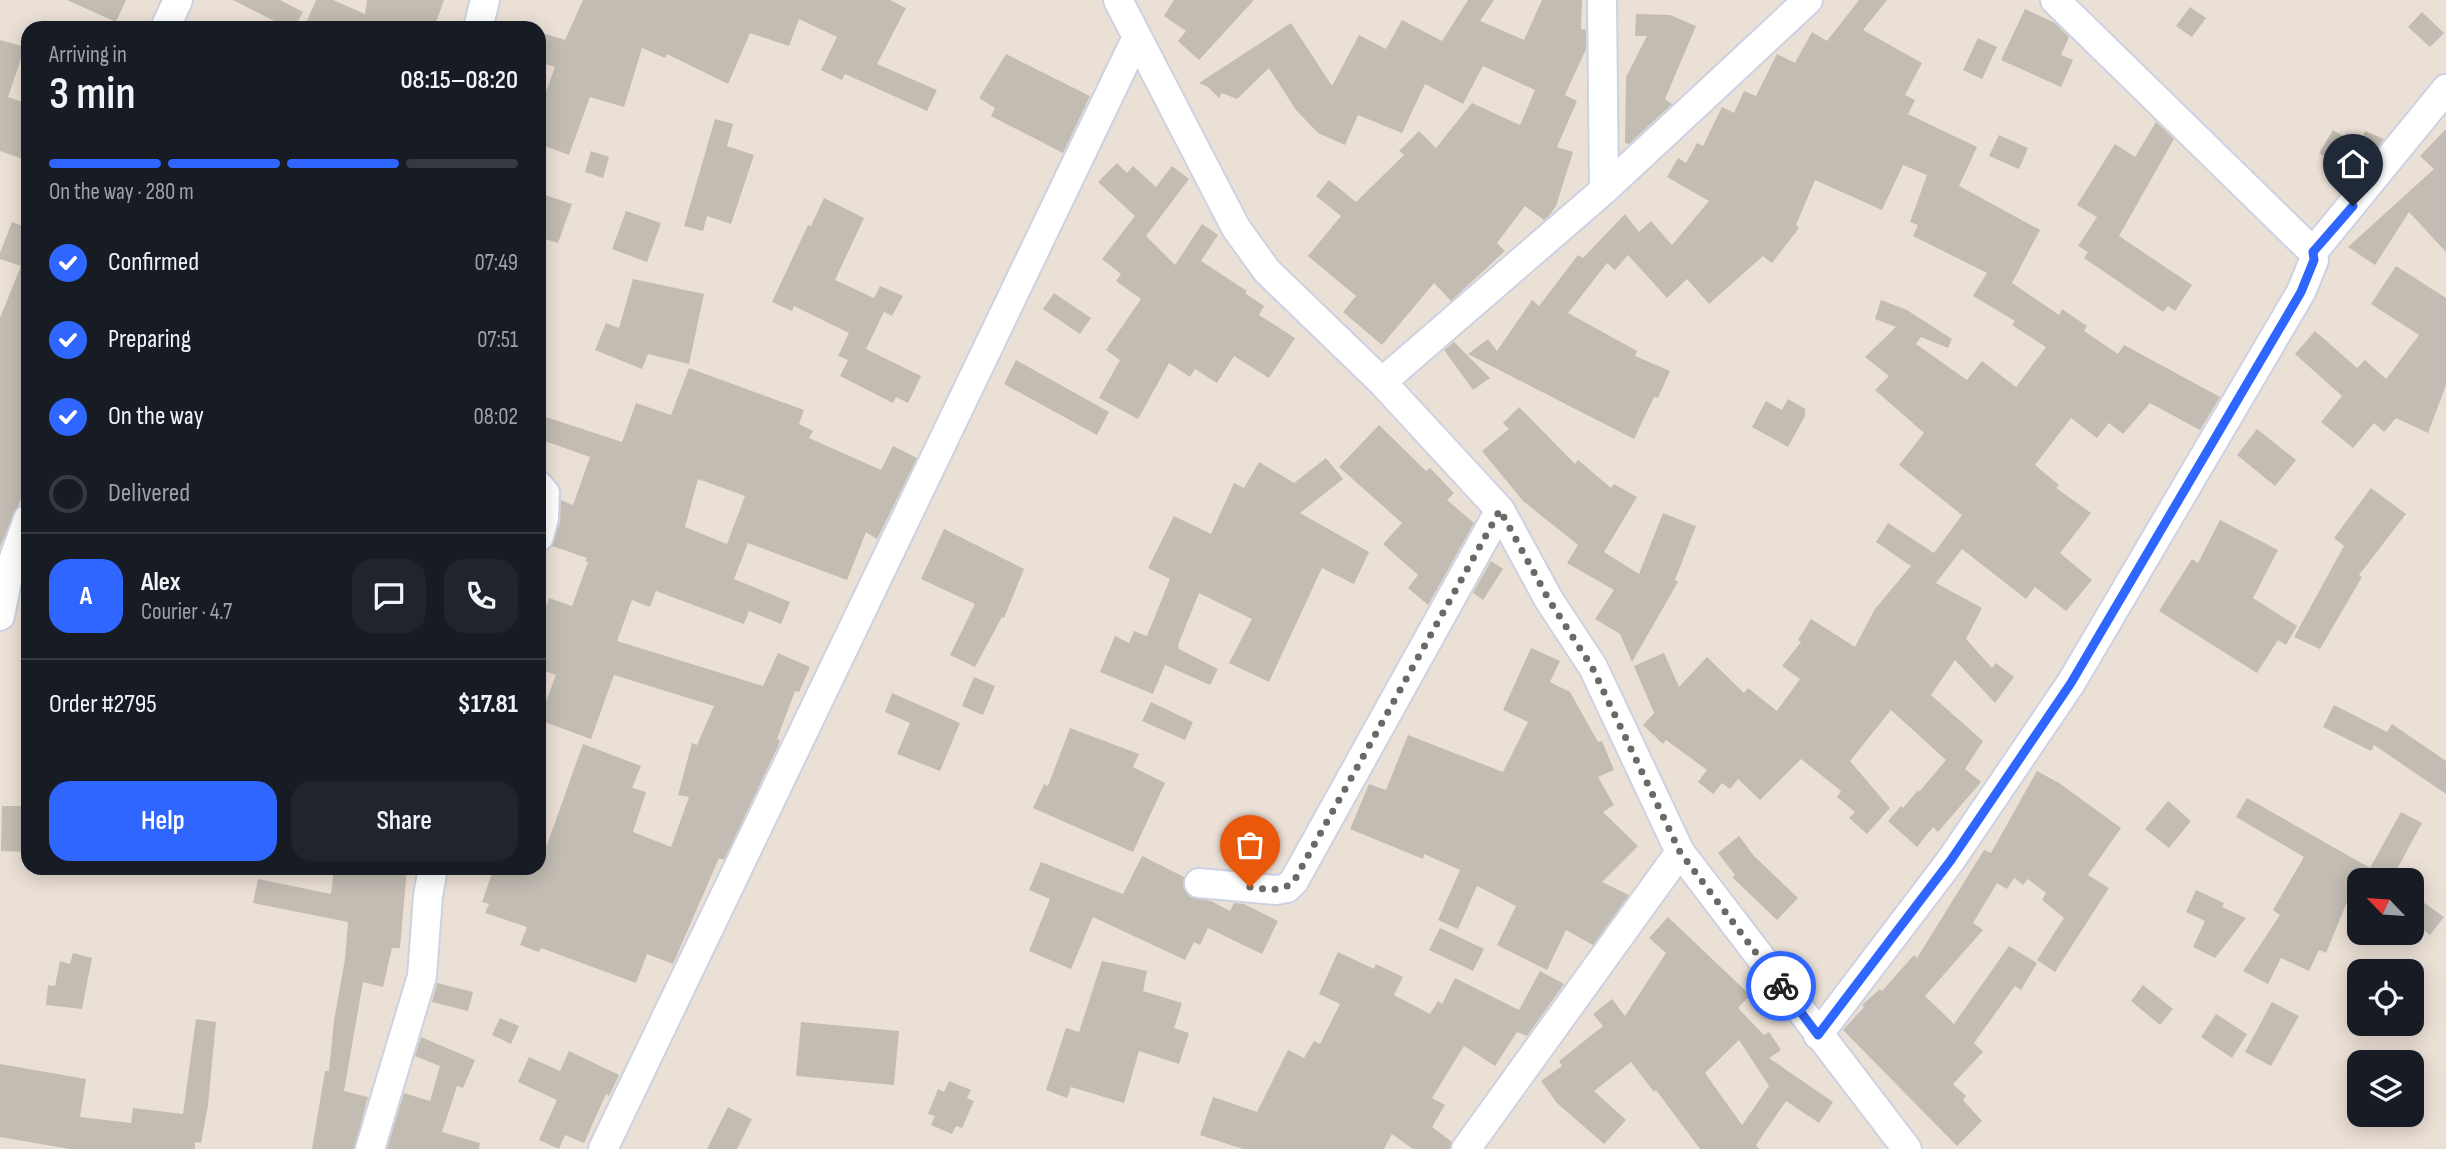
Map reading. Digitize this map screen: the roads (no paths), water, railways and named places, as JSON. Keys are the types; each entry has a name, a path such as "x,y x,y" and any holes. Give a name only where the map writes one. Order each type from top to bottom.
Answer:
{"street":[{"path":"168,21 178,0"},
{"path":"480,21 485,0"},
{"path":"1118,0 1236,228 1267,271 1382,382 1500,510 1549,600 1592,667 1680,852 1907,1149"},
{"path":"1602,0 1604,190"},
{"path":"1382,382 1604,190 1808,0"},
{"path":"1818,1035 1951,860 2071,683 2301,292 2314,260 2313,252 2055,0"},
{"path":"603,1149 1137,37"},
{"path":"2313,252 2446,89"},
{"path":"1199,883 1276,890 1287,888 1294,881 1500,510"},
{"path":"0,616 8,575 21,539"},
{"path":"1466,1149 1680,852"},
{"path":"370,1149 422,976 432,875"}]}
